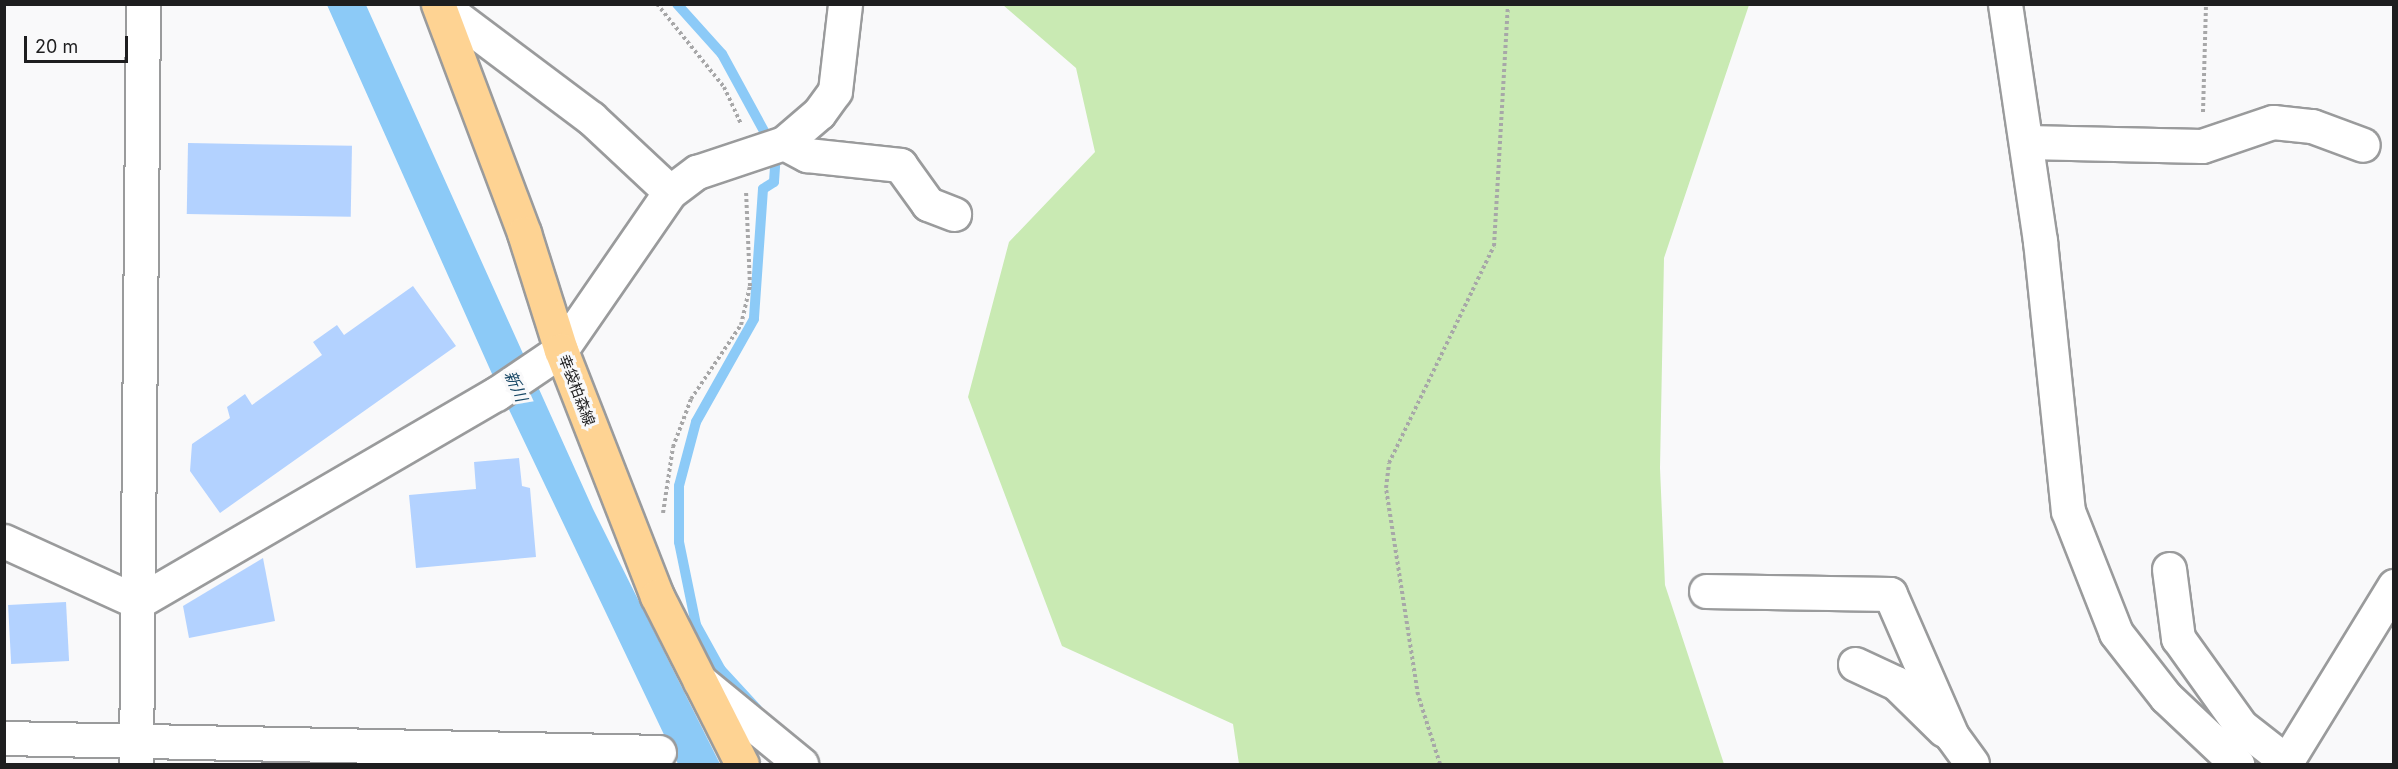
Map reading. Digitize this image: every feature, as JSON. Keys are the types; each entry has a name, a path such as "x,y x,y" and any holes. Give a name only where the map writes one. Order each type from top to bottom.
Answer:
{"main road":[{"name":"幸袋柏森線","path":"438,4 524,233 550,357 657,596 742,765"}],"street":[{"path":"136,752 142,4"},
{"path":"438,4 591,118 670,192"},
{"path":"138,602 496,394 550,357 670,192 697,172 746,152 784,143 819,113 835,91 845,4"},
{"path":"2005,4 2027,142 2068,511 2115,633 2166,697 2237,765"},
{"path":"2027,142 2202,146 2273,122 2312,126 2363,145"},
{"path":"784,143 807,155 900,165 928,204 954,214"},
{"path":"4,541 138,602"},
{"path":"2169,569 2178,638 2241,726 2286,763 2394,586"},
{"path":"1706,591 1890,594 1952,736 1972,765"},
{"path":"1856,664 1896,683 1952,736"},
{"path":"700,681 801,765"},
{"path":"4,738 136,752 659,752"}],"path":[{"path":"657,4 724,87 746,152 743,230 750,286 741,325 691,399 673,447 662,525"},
{"path":"1440,765 1418,695 1386,488 1389,463 1494,246 1508,4"},
{"path":"2202,146 2206,4"}],"green space":[{"path":"1003,5 1749,5 1664,258 1660,468 1665,585 1724,764 1239,764 1233,724 1062,646 968,397 1009,242 1095,152 1076,68"}],"water":[{"name":"新川","path":"327,5 366,5 593,509 720,764 678,764 493,376"}],"building":[{"path":"188,143 352,146 351,217 187,214"},
{"path":"413,286 456,346 220,513 190,471 192,444 230,418 227,407 245,394 252,405 322,355 313,342 337,325 344,335"},
{"path":"519,458 522,486 530,488 536,557 416,568 409,495 476,489 474,462"},
{"path":"263,558 275,621 189,638 183,606"},
{"path":"66,602 69,661 11,664 8,605"}],"waterway":[{"path":"677,4 722,54 776,153 774,182 763,189 754,319 696,422 679,486 679,542 696,625 721,670 757,709"}]}
